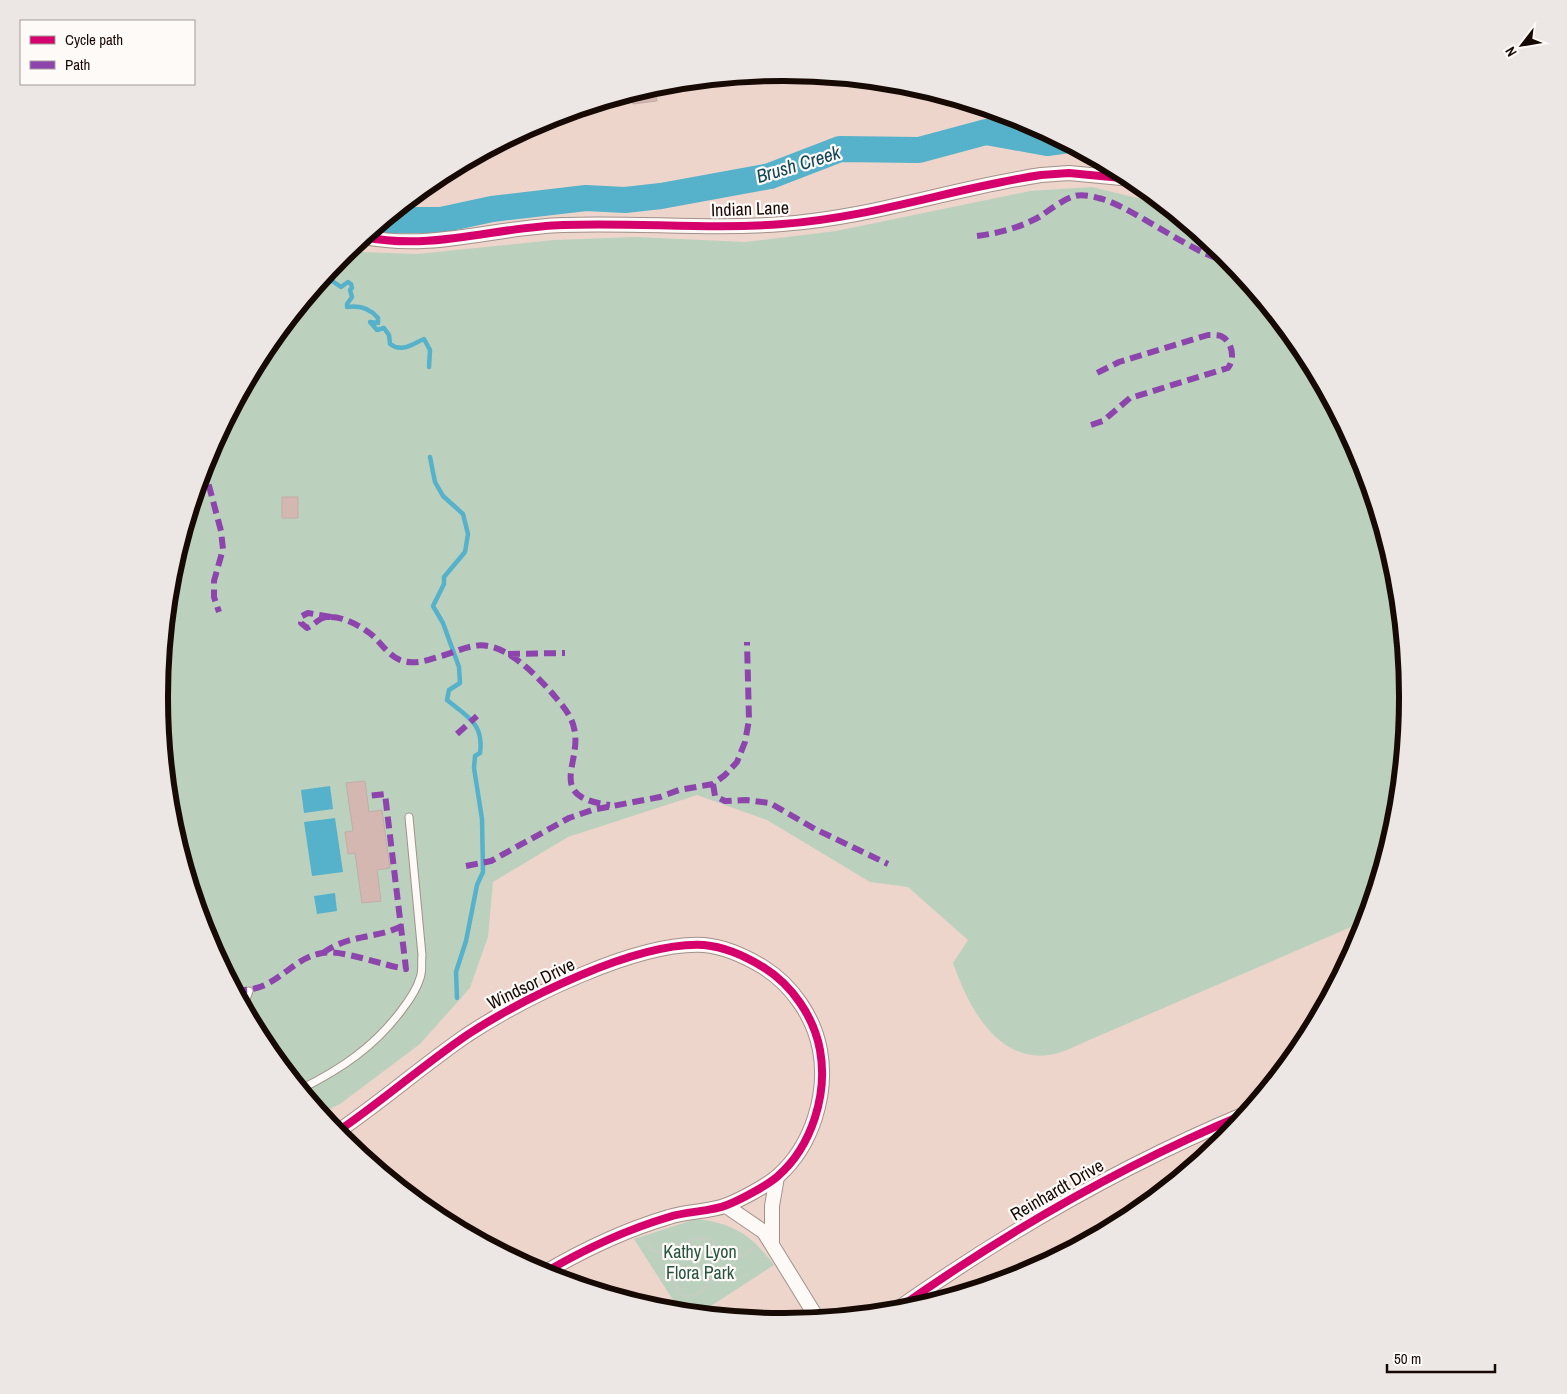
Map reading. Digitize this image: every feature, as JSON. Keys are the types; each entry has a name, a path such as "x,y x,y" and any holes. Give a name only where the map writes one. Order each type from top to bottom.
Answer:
{"street":[{"name":"Indian Lane","path":"374,238 418,242 454,240 562,225 782,224 829,219 1041,174 1069,173 1113,177"},
{"name":"Windsor Drive","path":"343,1127 455,1044 524,1002 589,972 638,956 684,945 706,945 732,951 769,971 783,982 799,1002 815,1032 822,1070 821,1091 816,1116 806,1139 777,1177 726,1206 670,1216 636,1228 602,1242 554,1268"},
{"name":"Reinhardt Drive","path":"911,1299 948,1273 1063,1202 1129,1167 1229,1121"},
{"path":"765,1243 777,1177"},
{"path":"726,1206 764,1232 765,1243 813,1312"}],"lane":[{"path":"307,1086 330,1074 364,1051 386,1031 407,1002 421,977 422,955 409,817"},
{"path":"246,998 248,991"}],"path":[{"path":"640,1237 654,1251 668,1256 673,1262 672,1279 676,1287 683,1296 694,1297 700,1293 710,1280 708,1258 710,1252 722,1247 741,1256 765,1243"},
{"path":"668,1256 676,1247 692,1239 710,1240 715,1242 716,1248"}],"green space":[{"path":"1092,187 1148,200 1158,208 1219,262 1272,322 1317,389 1352,461 1367,499 1387,577 1398,657 1399,697 1394,777 1387,817 1367,895 1355,925 1069,1049 1054,1054 1034,1055 1017,1051 1001,1042 988,1029 967,997 953,963 968,940 908,887 870,882 767,820 697,795 568,837 493,882 488,937 470,988 420,1044 340,1104 327,1110 295,1072 250,1005 215,933 200,895 189,856 173,777 169,737 169,657 173,617 180,577 200,499 231,425 250,389 295,322 321,291 359,252 417,254 554,240 636,237 745,242 836,231 1030,191"},
{"name":"Kathy Lyon Flora Park","path":"696,1219 709,1221 741,1232 758,1246 774,1265 708,1308 675,1303 634,1239"}],"water":[{"path":"330,786 333,809 304,813 301,790"},
{"path":"335,818 343,872 312,876 304,822"},
{"path":"335,893 337,911 317,914 314,896"}],"building":[{"path":"656,95 657,101 633,104 633,100"},
{"path":"282,497 298,497 298,518 282,518"},
{"path":"365,781 369,812 382,810 390,868 377,870 381,901 362,903 355,853 348,854 345,832 353,831 346,783"}],"waterway":[{"name":"Brush Creek","path":"395,220 441,220 492,209 586,198 625,200 661,196 770,176 840,149 919,150 986,132 1051,143"},
{"path":"331,280 341,287 348,282 351,284 352,297 347,307 356,306 372,312 378,318 378,323 370,322 377,330 384,328 389,335 390,344 394,347 403,348 424,339 430,350 429,367"},
{"path":"430,457 435,482 443,496 463,514 468,534 465,552 444,577 444,584 433,606 443,623 459,667 460,683 449,690 447,700 473,722 477,728 481,743 480,753 475,756 474,768 482,819 483,872 477,885 466,941 456,972 457,998"}],"marked path":[{"path":"977,236 1001,232 1031,221 1061,202 1077,195 1096,197 1112,203 1212,256"},
{"path":"1091,425 1103,421 1130,398 1228,368 1232,360 1232,351 1228,342 1221,336 1208,335 1119,362 1097,373"},
{"path":"207,480 221,531 223,549 214,581 214,597 219,612"},
{"path":"331,617 308,613 302,616 301,623 307,628 323,618 335,617 349,621 372,635 392,655 405,661 424,661 474,646 496,648 507,653 545,685 571,718 575,741 571,777 572,786 578,795 590,801 610,805"},
{"path":"466,866 491,861 569,818 592,810 660,797 679,790 713,784 725,775 737,762 745,742 749,720 747,642"},
{"path":"508,654 565,653"},
{"path":"457,734 477,716"},
{"path":"713,784 715,796 725,801 746,800 770,803 815,829 888,864"},
{"path":"242,990 262,986 310,956 322,953 340,953 406,969 385,794 367,796"},
{"path":"323,953 343,943 402,926"}],"cycle path":[{"path":"373,238 390,241 440,240 563,225 755,226 782,224 847,216 976,187 1041,175 1069,173 1113,177"},
{"path":"344,1127 467,1035 548,990 614,962 646,952 677,946 704,945 735,953 774,974 792,992 807,1014 817,1038 822,1067 822,1084 815,1118 800,1150 790,1164 768,1184 733,1203 713,1209 676,1215 636,1228 574,1256 553,1268"},
{"path":"912,1299 979,1254 1064,1203 1153,1156 1229,1121"}]}
